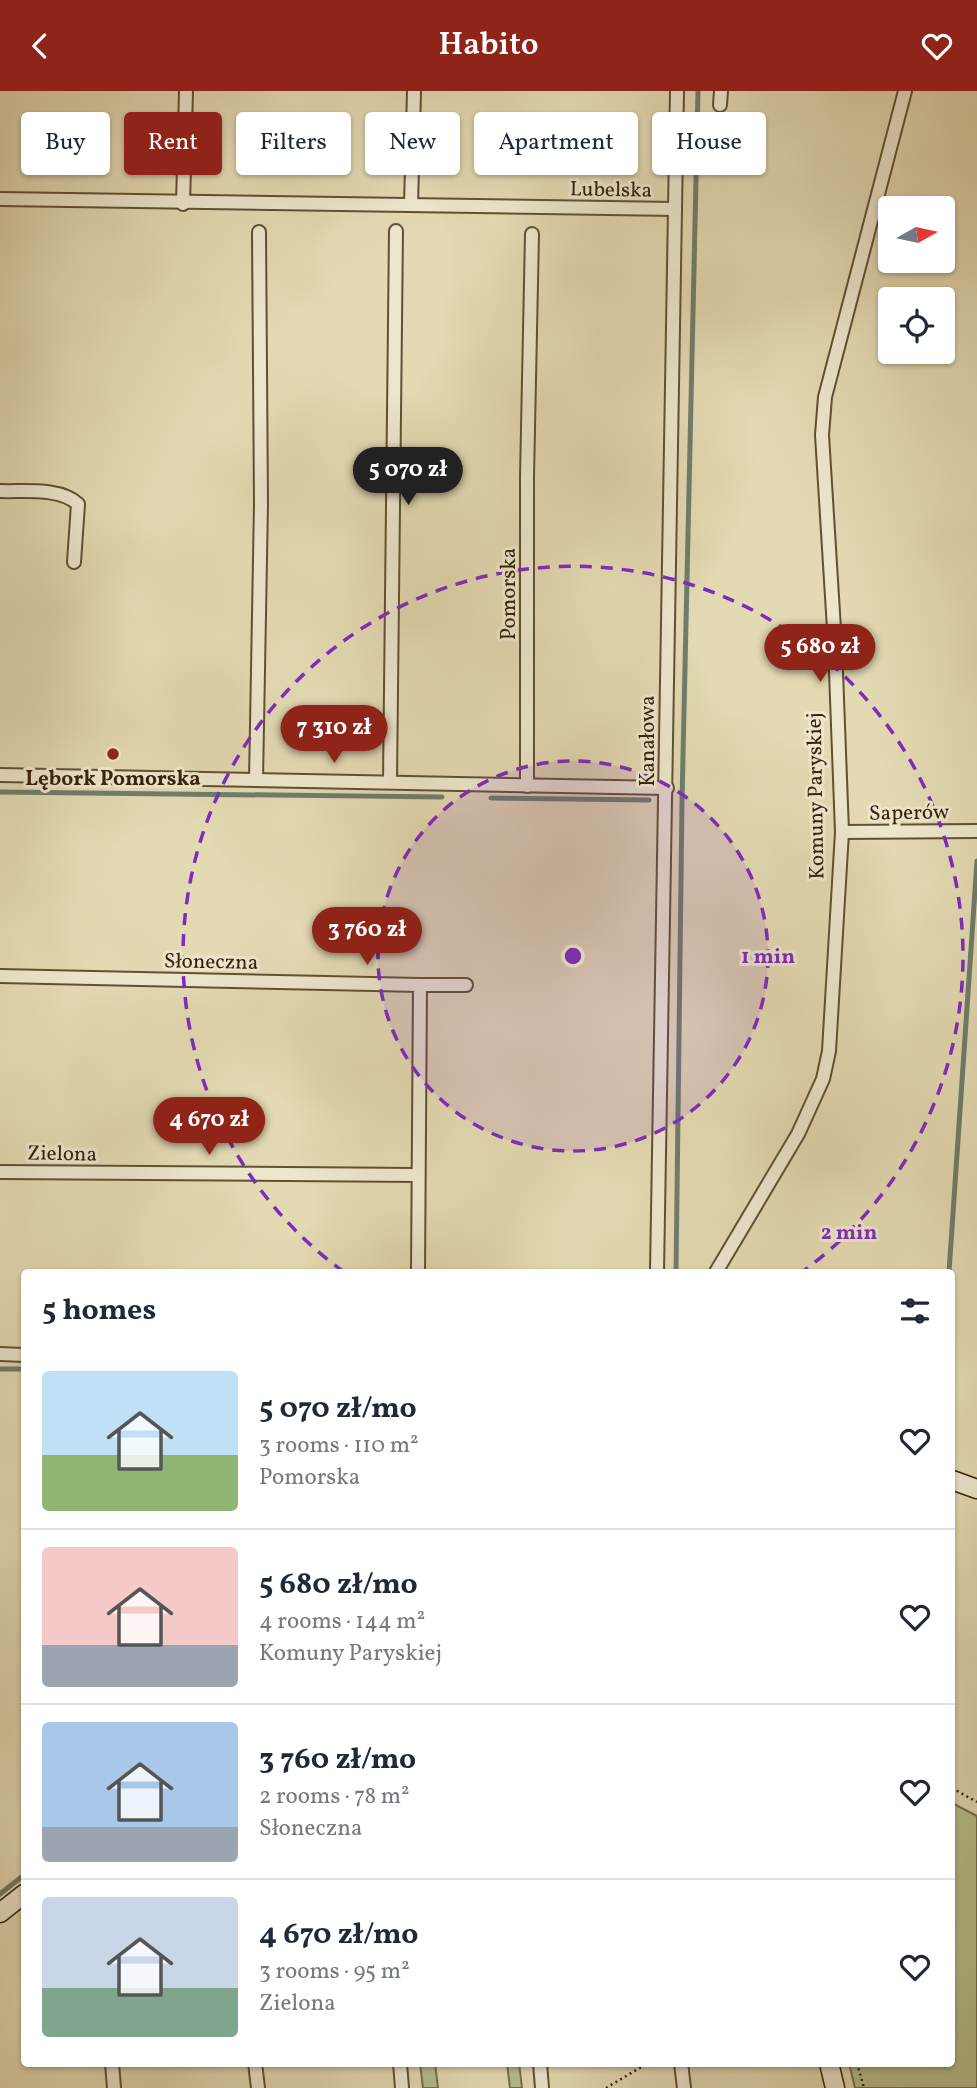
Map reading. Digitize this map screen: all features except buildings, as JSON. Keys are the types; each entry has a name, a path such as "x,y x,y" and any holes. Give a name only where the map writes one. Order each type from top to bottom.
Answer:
{"street":[{"path":"183,204 186,91"},
{"path":"411,205 414,91"},
{"name":"Kanałowa","path":"657,1269 677,91"},
{"name":"Komuny Paryskiej","path":"718,1269 799,1134 825,1072 835,961 842,832 835,645 822,435 825,397 905,91"},
{"name":"Lubelska","path":"0,199 183,204 675,209"},
{"path":"390,782 396,231"},
{"path":"256,780 261,504 260,232"},
{"name":"Pomorska","path":"527,786 527,477 532,234"},
{"path":"0,491 50,493 72,498 78,504 74,562"},
{"path":"0,775 667,788"},
{"name":"Saperów","path":"842,832 977,831"},
{"name":"Słoneczna","path":"0,977 466,985"},
{"path":"418,1269 420,985"},
{"name":"Zielona","path":"0,1172 418,1175"},
{"path":"0,1354 21,1355"},
{"path":"955,1481 977,1489"},
{"path":"0,1913 21,1897"},
{"path":"112,2067 114,2088"},
{"path":"255,2067 258,2088"},
{"path":"400,2067 402,2088"},
{"path":"540,2067 542,2088"},
{"path":"681,2067 684,2088"},
{"path":"830,2067 835,2088"}],"path":[{"path":"955,1790 977,1802"},
{"path":"606,2088 641,2067"},
{"path":"858,2067 864,2088"}],"green space":[{"path":"955,1805 977,1816 977,2088 855,2088 850,2067 955,2067"},
{"path":"420,2067 435,2067 438,2088 423,2088"},
{"path":"507,2067 519,2067 522,2088 510,2088"}],"waterway":[{"path":"676,1269 682,801 698,91"},
{"path":"0,792 442,797"},
{"path":"491,798 649,800"},
{"path":"949,1269 977,861"},
{"path":"0,1369 21,1369"},
{"path":"0,1894 21,1877"}],"place":[{"name":"Lębork Pomorska","path":"113,754"}]}
